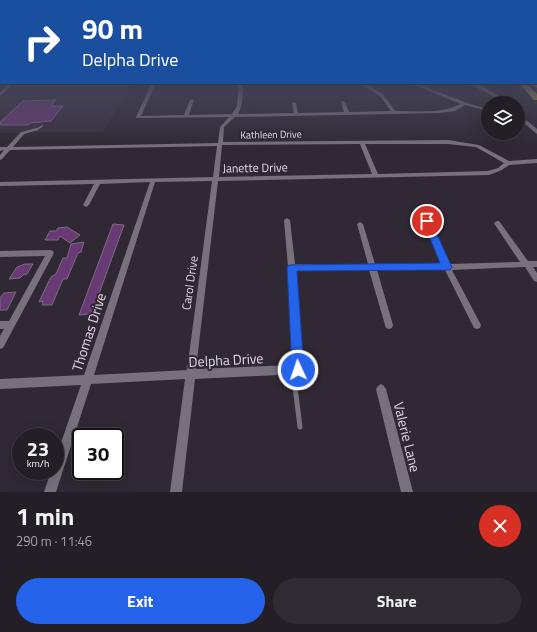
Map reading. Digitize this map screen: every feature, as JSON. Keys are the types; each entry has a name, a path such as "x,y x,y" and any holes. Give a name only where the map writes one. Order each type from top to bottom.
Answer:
{"street":[{"path":"145,102 138,117 439,112 453,110 465,104"},
{"path":"186,116 191,102"},
{"name":"Carol Drive","path":"176,492 222,127 232,115 236,113 240,102"},
{"path":"343,102 347,114"},
{"path":"387,102 394,113"},
{"path":"460,102 481,108"},
{"path":"294,103 296,114"},
{"path":"525,121 537,132"},
{"path":"0,158 23,133"},
{"path":"362,142 376,176"},
{"name":"Kathleen Drive","path":"0,149 220,144 448,142 477,146 508,163"},
{"path":"508,163 537,161"},
{"name":"Janette Drive","path":"0,184 489,173 500,169 508,163"},
{"name":"Thomas Drive","path":"50,492 153,181"},
{"path":"86,205 98,182"},
{"path":"287,220 292,267 298,370 293,370"},
{"path":"427,221 447,267 477,325"},
{"path":"497,222 537,279"},
{"path":"360,224 389,325"},
{"path":"0,254 50,253 0,345"},
{"path":"292,267 447,267 537,264"},
{"path":"0,325 11,325"},
{"name":"Delpha Drive","path":"0,384 293,370"},
{"name":"Valerie Lane","path":"381,389 407,492"}],"lane":[{"path":"23,133 34,131 42,126"},
{"path":"293,370 300,427"}],"shaded area":[{"path":"0,102 121,102 103,132 0,133"}],"building":[{"path":"22,102 54,102 51,106 63,106 51,121 30,123 28,125 0,125 0,122"},
{"path":"113,224 124,225 93,310 90,314 79,315"},
{"path":"67,227 80,235 70,243 60,236 58,240 45,240 50,231 56,231 58,228"},
{"path":"84,242 81,252 78,253 67,279 63,279 52,305 42,305 43,301 39,302 47,285 51,277 56,274 63,258 67,258 71,244"},
{"path":"25,264 33,264 27,274 20,278 9,279 17,267"},
{"path":"16,292 7,310 0,310 0,298 4,293"}],"route":[{"path":"298,370 292,267 447,267 427,221"}]}
